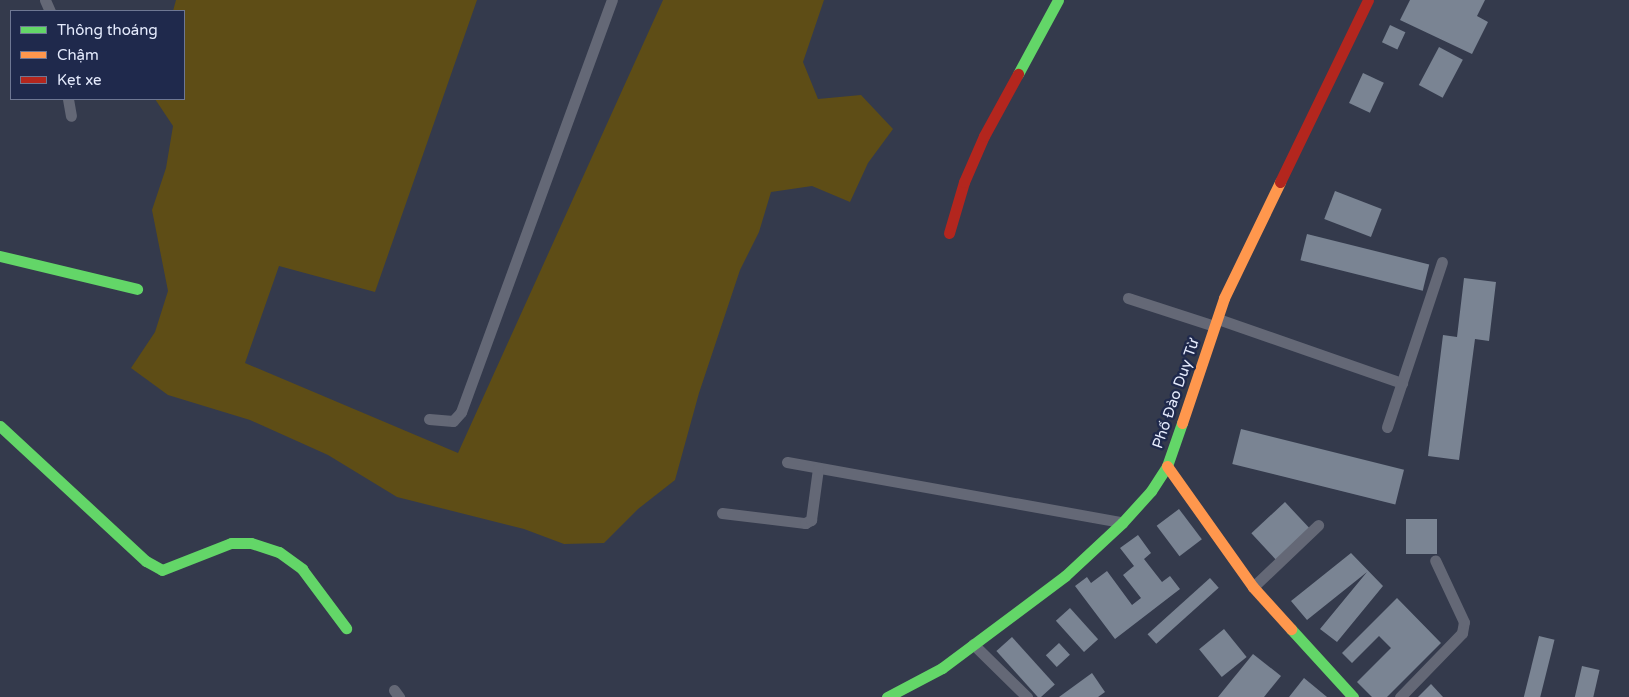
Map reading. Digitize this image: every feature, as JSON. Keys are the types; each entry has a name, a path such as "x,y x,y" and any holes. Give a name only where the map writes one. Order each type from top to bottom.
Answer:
{"street":[{"path":"949,233 964,182 984,136 1058,0"},
{"name":"Phố Đào Duy Từ","path":"887,697 942,668 1065,576 1122,523 1151,491 1167,466 1224,298 1368,0"},
{"path":"0,256 137,289"},
{"path":"0,426 146,561 162,570 231,543 250,543 280,552 302,569 346,628"},
{"path":"1167,466 1254,587 1353,697"}],"lane":[{"path":"429,419 453,421 461,412 612,0"},
{"path":"68,100 72,116"},
{"path":"1387,427 1442,262"},
{"path":"1128,298 1217,323 1402,383"},
{"path":"787,462 1122,523"},
{"path":"722,512 805,523 811,520 818,468"},
{"path":"1254,587 1318,525"},
{"path":"1400,697 1462,633 1464,622 1435,560"},
{"path":"974,644 1027,697"}],"shaded area":[{"path":"176,0 477,0 375,292 279,266 245,363 458,453 663,0 824,0 803,62 818,99 861,95 893,129 868,163 850,202 812,186 771,192 759,232 740,270 699,393 675,480 638,509 604,543 564,544 524,529 397,497 328,455 250,420 168,395 131,368 155,332 168,291 152,210 166,168 173,126 156,100 185,100 185,10 173,10"}],"building":[{"path":"1410,0 1485,0 1477,16 1488,22 1472,54 1400,20"},
{"path":"1390,25 1405,32 1397,49 1382,42"},
{"path":"1439,47 1463,60 1443,98 1419,85"},
{"path":"1363,73 1384,83 1370,113 1349,103"},
{"path":"1335,191 1382,209 1371,237 1324,219"},
{"path":"1307,234 1429,264 1423,291 1300,260"},
{"path":"1464,278 1496,282 1489,341 1475,339 1459,460 1428,456 1443,335 1457,337"},
{"path":"1241,429 1404,470 1395,505 1232,464"},
{"path":"1285,502 1310,529 1277,560 1251,533"},
{"path":"1179,509 1202,539 1180,556 1157,526"},
{"path":"1406,519 1437,519 1437,554 1406,554"},
{"path":"1138,535 1151,553 1144,559 1162,582 1170,576 1180,589 1115,639 1075,586 1087,577 1091,583 1107,571 1132,605 1141,598 1123,575 1134,566 1120,548"},
{"path":"1351,553 1383,586 1337,642 1320,629 1367,572 1307,620 1291,601"},
{"path":"1210,578 1219,588 1156,644 1148,634"},
{"path":"1397,598 1441,643 1387,697 1372,697 1357,682 1391,648 1379,636 1352,663 1342,653"},
{"path":"1070,608 1098,639 1084,652 1056,621"},
{"path":"1224,629 1247,657 1222,677 1199,649"},
{"path":"1539,636 1555,640 1540,697 1524,697"},
{"path":"1012,637 1055,685 1041,697 1038,697 996,651"},
{"path":"1059,643 1070,655 1057,667 1046,655"},
{"path":"1253,654 1281,676 1264,697 1218,697"},
{"path":"1582,666 1600,670 1593,697 1575,697"},
{"path":"1092,673 1105,692 1098,697 1059,697"},
{"path":"1304,678 1327,697 1289,697"},
{"path":"1431,684 1443,697 1418,697"}],"traffic: fast":[{"path":"1018,74 1058,0"},
{"path":"0,256 137,289"},
{"path":"887,697 942,668 1065,576 1122,523 1151,491 1167,466 1182,423"},
{"path":"0,426 146,561 162,570 231,543 251,543 279,552 302,569 346,628"},
{"path":"1291,629 1353,697"}],"traffic: slow":[{"path":"1182,423 1224,298 1280,182"},
{"path":"1167,466 1253,587 1291,629"}],"traffic: jam":[{"path":"1280,182 1368,0"},
{"path":"949,233 964,182 984,136 1018,74"}]}
